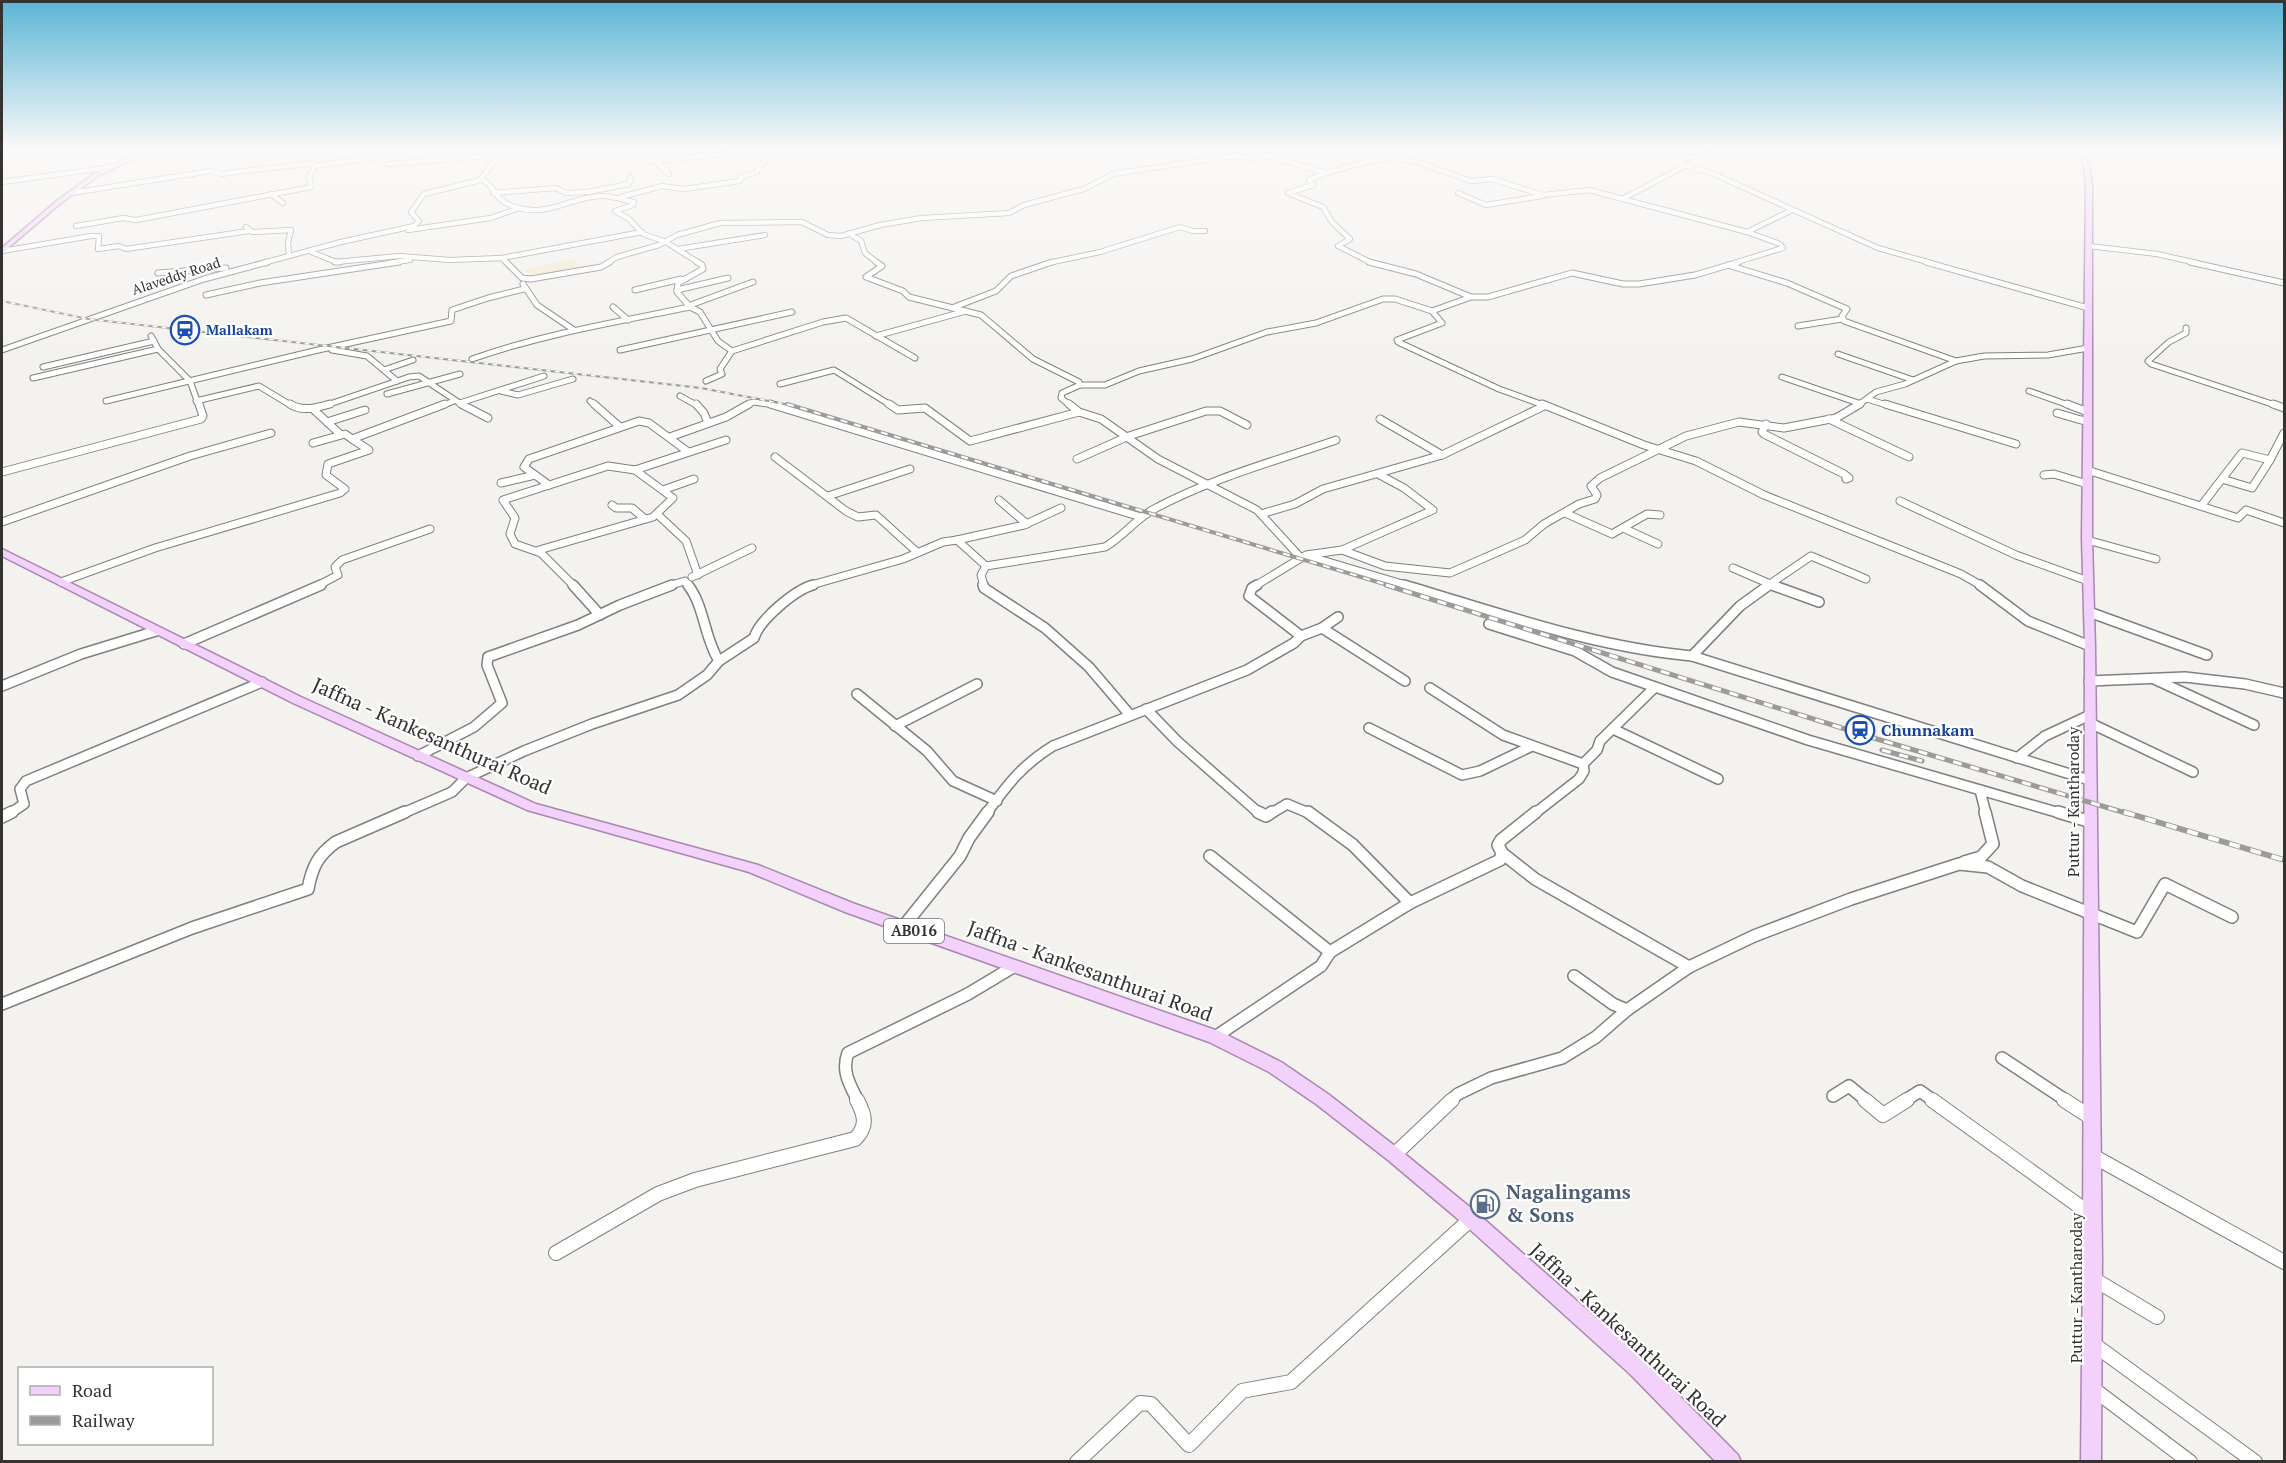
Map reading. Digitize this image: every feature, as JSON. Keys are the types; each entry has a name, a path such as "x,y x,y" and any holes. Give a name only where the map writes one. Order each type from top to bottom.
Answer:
{"main road":[{"path":"2,251 43,217"},
{"name":"Puttur - Kantharoday","path":"2088,217 2087,540 2090,646 2093,1156 2091,1461"},
{"name":"Jaffna - Kankesanthurai Road","path":"3,554 156,631 418,756 532,807 753,868 903,927 1215,1037 1275,1067 1394,1155 1471,1219 1637,1367 1723,1458"}],"street":[{"path":"76,226 123,218 136,220 150,217"},
{"path":"403,230 419,221 415,217"},
{"name":"Alaveddy Road","path":"2,351 146,298 249,266 347,241 403,230 492,217"},
{"path":"626,217 648,237 666,242 702,265 703,269 700,273 681,279 635,290"},
{"path":"522,278 543,277 601,267 617,257 666,242 677,235 727,222 802,222 828,235 850,234 880,225 935,217"},
{"path":"1329,217 1350,239 1338,246 1376,265 1416,274 1471,297"},
{"path":"1694,217 1747,232 1784,246 1777,251 1695,275 1639,284 1623,284 1572,273 1488,297 1471,297 1432,311 1395,298 1383,299 1316,323 1267,332 1192,359 1139,371 1105,386 1080,385 1062,393 1061,398 1079,412 1101,419 1129,436 1158,459 1211,484 1257,510 1304,556 1559,631 1646,652 1692,656 2089,780"},
{"path":"1747,232 1777,217"},
{"path":"1808,217 1878,248 2088,308"},
{"path":"952,308 996,291 1011,276 1060,259 1100,252 1180,227 1193,231 1205,231"},
{"path":"2,251 91,236 99,236 99,249 119,246 126,249 247,229 291,230 288,243 289,256"},
{"path":"206,295 260,283 421,259 502,258 642,232"},
{"path":"850,234 862,241 865,244 865,253 882,266 866,277 903,291 909,297 986,318 1033,359 1079,382 1080,385"},
{"path":"678,249 765,235"},
{"path":"2089,246 2157,254 2284,283"},
{"path":"309,251 336,262 399,256 421,259"},
{"path":"502,258 522,278 524,289 545,310 574,330"},
{"path":"1726,265 1822,296 1847,309 1842,319"},
{"path":"158,273 249,266"},
{"path":"677,290 728,278"},
{"path":"677,290 681,279"},
{"path":"472,359 503,348 574,330 689,306 753,282"},
{"path":"106,401 364,338 451,321 452,310 456,308 472,304 487,296 524,289"},
{"path":"677,290 689,306 700,312 710,332 718,341 732,351"},
{"path":"613,308 628,320"},
{"path":"876,336 942,320 966,311"},
{"path":"1432,311 1433,315 1443,321 1442,323 1397,340 1398,342 1499,389 1658,450 1696,461 1764,495 1961,574 1987,589 2028,621 2090,646"},
{"path":"620,350 710,332 792,312"},
{"path":"706,381 722,374 720,369 732,351 842,318 853,321 915,358"},
{"path":"1798,326 1805,328 1833,318 1842,319 1956,361"},
{"path":"2186,328 2186,333 2169,342 2148,361 2151,364 2284,408"},
{"path":"2,472 196,422 203,416 190,381 158,349 153,339 44,367"},
{"path":"1342,550 1385,566 1450,573 1525,540 1544,524 1579,504 1595,499 1597,495 1591,486 1600,478 1686,436 1739,422 1784,428 1829,419 1861,404 1876,392 1913,380 1956,361 1984,356 2048,355 2088,348"},
{"path":"33,378 158,349"},
{"path":"326,349 363,354 397,381"},
{"path":"1838,354 1913,380"},
{"path":"384,370 413,360"},
{"path":"780,384 834,370 898,410 925,408 970,441 1079,412"},
{"path":"387,394 460,374"},
{"path":"196,401 253,385 259,386 297,409 313,409 419,376 457,402 488,418"},
{"path":"352,439 457,402 501,391 544,376"},
{"path":"1782,377 1861,404"},
{"path":"501,391 518,395 573,379"},
{"path":"2029,391 2088,417"},
{"path":"680,396 700,406 706,413 708,423"},
{"path":"1867,399 2016,444"},
{"path":"590,401 620,427"},
{"path":"670,437 726,417 753,402 781,406 1142,517"},
{"path":"1261,514 1295,504 1323,489 1442,455 1544,406"},
{"path":"313,409 340,434"},
{"path":"327,422 365,410"},
{"path":"1077,459 1129,436 1213,410 1247,425"},
{"path":"2057,413 2088,417"},
{"path":"1380,419 1442,455"},
{"path":"1829,419 1908,457"},
{"path":"549,485 524,467 529,459 643,421 670,437 687,451"},
{"path":"1766,424 1762,432 1764,434 1844,474 1849,478 1846,479"},
{"path":"2,522 190,456 271,433"},
{"path":"2222,479 2253,488 2284,433"},
{"path":"61,582 166,545 340,493 345,489 326,475 328,464 369,450 345,434 313,443"},
{"path":"635,470 726,440"},
{"path":"986,566 1105,547 1126,534 1142,517 1176,498 1336,440"},
{"path":"2200,506 2242,453 2270,460"},
{"path":"775,457 858,517 876,515 917,552"},
{"path":"608,466 635,470 673,498 657,514 645,519 539,550 520,547 515,544 510,532 510,526 515,518 503,500 549,485 608,466"},
{"path":"828,496 910,469"},
{"path":"2087,470 2238,518 2246,510 2284,523"},
{"path":"1301,636 1249,596 1249,593 1304,556 1342,550 1433,510 1404,488 1378,474"},
{"path":"2044,475 2054,474 2087,484"},
{"path":"501,483 535,475"},
{"path":"663,490 694,479"},
{"path":"999,500 1027,524"},
{"path":"1900,501 2016,555 2088,581"},
{"path":"612,505 616,508 632,508 645,519"},
{"path":"2,1004 187,928 244,907 308,889 313,862 319,854 336,843 452,792 466,778 582,728 678,695 706,675 719,661 754,638 757,627 802,588 903,560 943,542 1027,524 1048,517 1061,508"},
{"path":"1565,513 1612,534 1647,514 1660,515"},
{"path":"657,514 686,541 698,574"},
{"path":"1623,528 1658,544"},
{"path":"184,644 332,580 338,574 335,567 342,560 430,529"},
{"path":"957,540 986,566"},
{"path":"2087,540 2156,559"},
{"path":"418,756 472,727 494,712 501,703 487,665 488,657 578,625 685,581 752,548"},
{"path":"539,550 600,615"},
{"path":"1692,656 1740,606 1783,573 1811,556 1866,579"},
{"path":"986,566 981,575 984,588 1045,628 1089,667 1130,715"},
{"path":"1733,568 1820,602"},
{"path":"685,581 691,587 704,621 711,651 719,661"},
{"path":"2089,612 2207,655"},
{"path":"903,927 960,856 969,838 1014,776 1032,759 1053,746 1247,670 1294,643 1301,636 1322,628 1338,617"},
{"path":"1489,624 1575,651 1612,672 1808,740 2091,822"},
{"path":"1322,628 1405,681"},
{"path":"2,686 81,654 156,631"},
{"path":"2089,681 2185,677 2245,684 2284,693"},
{"path":"2152,678 2254,725"},
{"path":"2,817 24,804 20,789 26,780 262,681"},
{"path":"895,726 977,684"},
{"path":"1430,688 1503,735 1583,764"},
{"path":"1583,764 1597,750 1600,741 1654,688"},
{"path":"856,694 927,751 953,781 997,801"},
{"path":"1146,709 1178,742 1261,815 1266,816 1287,804 1297,806 1319,819 1358,850 1410,903"},
{"path":"2017,758 2045,736 2090,719 2193,772"},
{"path":"1369,728 1462,775 1476,774 1521,749 1532,746"},
{"path":"1613,729 1718,779"},
{"path":"1583,764 1584,771 1579,778 1501,840 1498,845 1502,853 1535,879 1689,967"},
{"path":"1394,1155 1458,1094 1491,1078 1562,1058 1596,1037 1627,1011 1689,967 1754,936 1851,899 1981,857 1993,844 1980,790"},
{"path":"1215,1037 1321,966 1330,952 1410,903 1500,860 1502,853"},
{"path":"1210,856 1330,952"},
{"path":"1959,864 1988,867 2022,886 2137,932 2165,884 2232,917"},
{"path":"556,1253 667,1191 695,1180 855,1139 864,1132 866,1127 860,1105 844,1069 843,1063 848,1053 968,994 1013,967"},
{"path":"1574,976 1613,1004 1627,1011"},
{"path":"2002,1058 2092,1118"},
{"path":"1833,1096 1849,1086 1884,1115 1920,1091 2092,1216"},
{"path":"2093,1156 2284,1262"},
{"path":"1077,1461 1140,1403 1151,1404 1189,1445 1242,1391 1291,1382 1471,1219"},
{"path":"2092,1278 2157,1317"},
{"path":"2092,1343 2255,1461"},
{"path":"2092,1388 2190,1461"}],"shaded area":[{"path":"572,258 584,268 540,276 532,276 524,270"}],"railway":[{"path":"2,301 88,319 701,388 791,405"},
{"path":"787,404 791,405"},
{"path":"791,405 1391,586"},
{"path":"1386,585 1877,739 2129,814"},
{"path":"1882,750 1922,761"},
{"path":"2124,812 2284,860"}],"place":[{"name":"Mallakam","path":"185,330"},
{"name":"Chunnakam","path":"1860,730"},
{"name":"Nagalingams & Sons","path":"1485,1204"}]}
